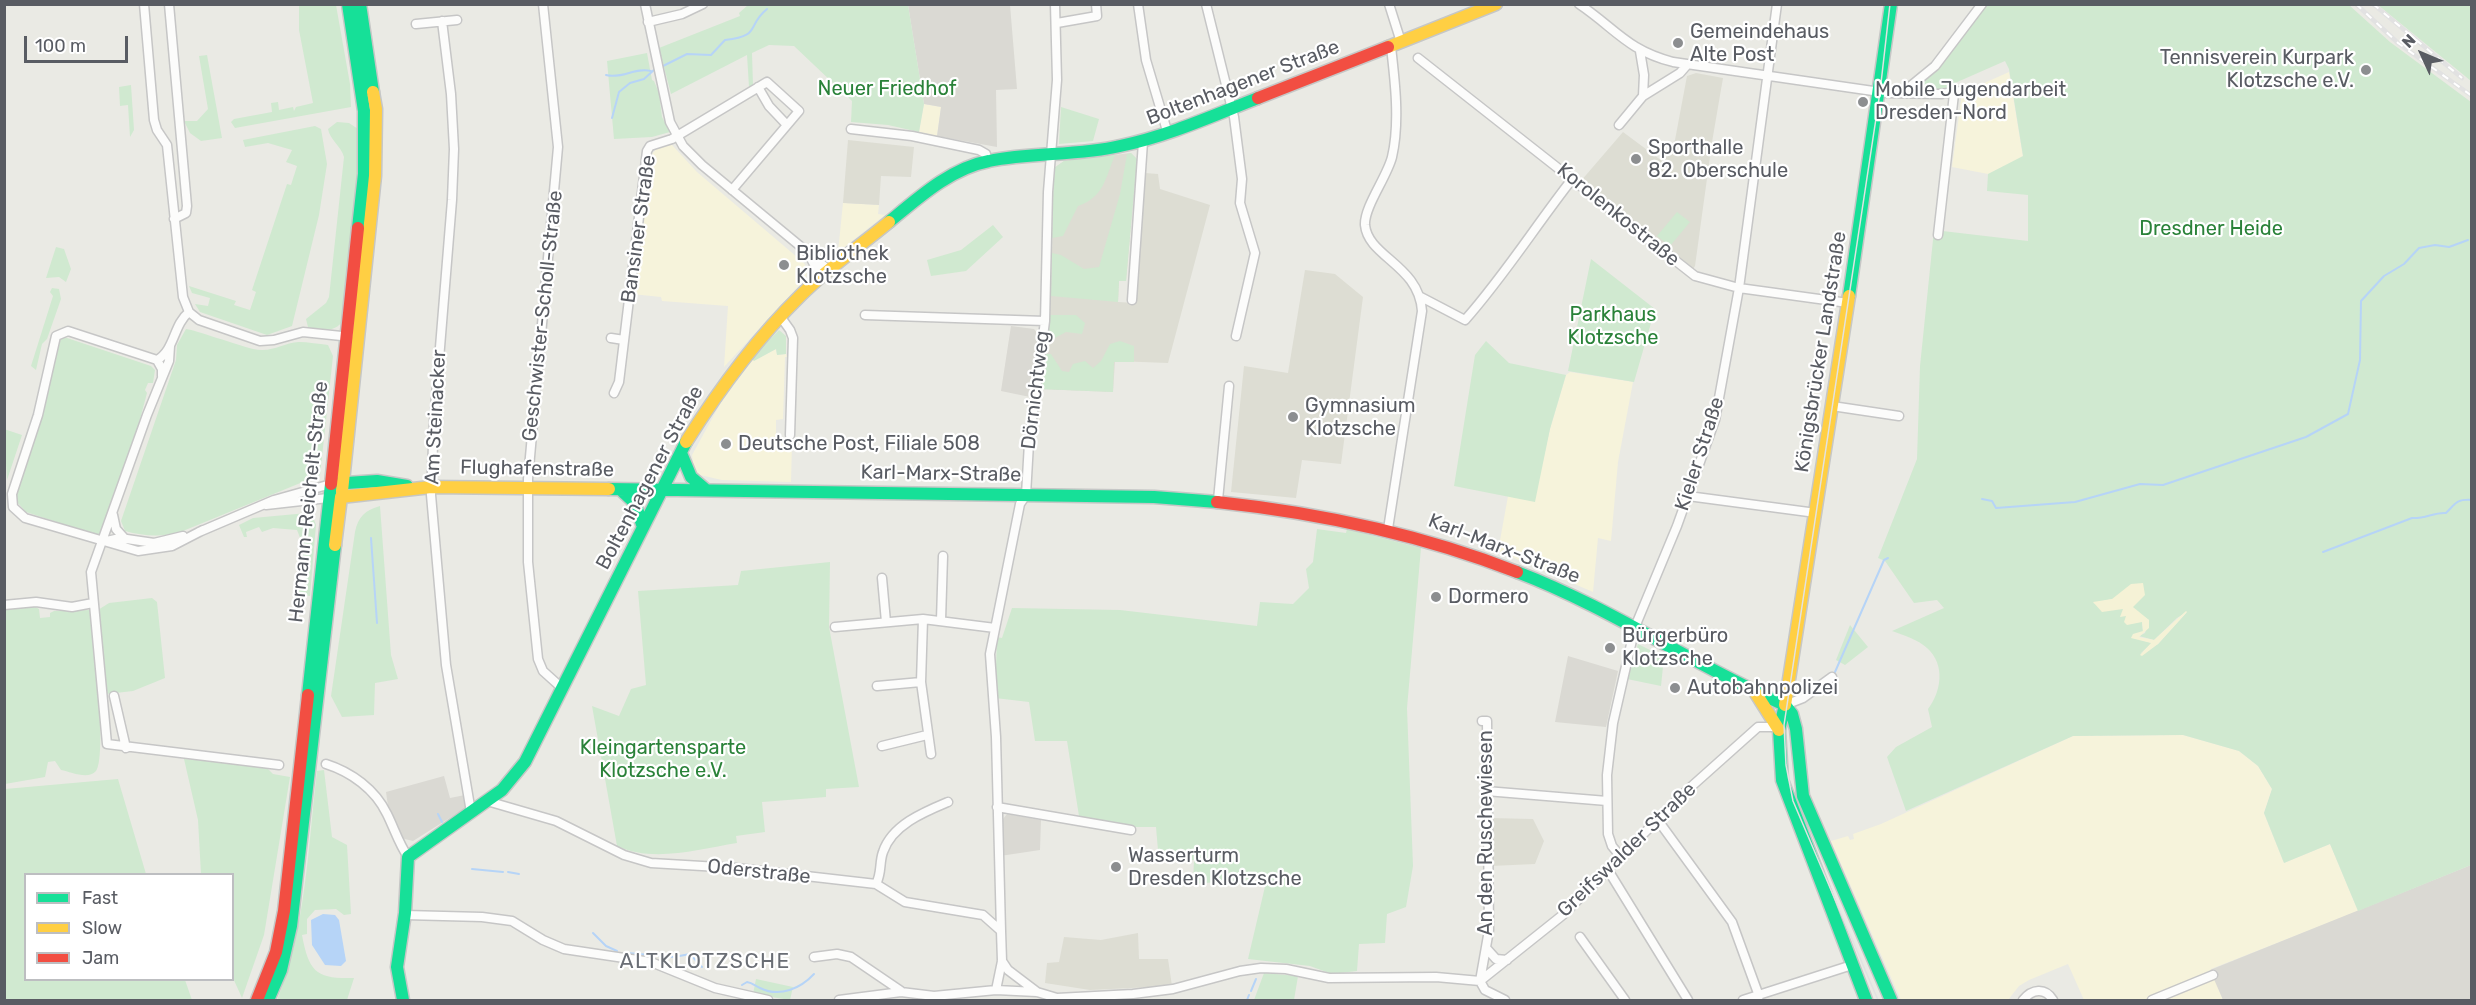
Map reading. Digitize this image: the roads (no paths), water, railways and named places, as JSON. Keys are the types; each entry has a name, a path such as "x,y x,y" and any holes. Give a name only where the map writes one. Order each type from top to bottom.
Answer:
{"main road":[{"name":"Hermann-Reichelt-Straße","path":"257,1000 276,951 284,911 337,484 352,338 364,174 364,111 348,4"},
{"name":"Hermann-Reichelt-Straße","path":"352,338 375,176 376,109 360,4"},
{"name":"Boltenhagener Straße","path":"408,857 487,801 515,777 563,689 662,489 720,388 780,316 825,274 939,183 988,161 1111,148 1143,142 1168,134 1233,111 1496,4"},
{"name":"Königsbrücker Landstraße","path":"1773,728 1785,705 1880,92 1891,4"},
{"path":"681,453 691,477 705,489"},
{"name":"Flughafenstraße","path":"337,484 377,481 412,487"},
{"name":"Flughafenstraße","path":"335,498 431,486 662,489"},
{"name":"Karl-Marx-Straße","path":"662,489 1218,500 1290,509 1388,529 1508,567 1586,601 1755,692 1785,705"},
{"path":"621,490 635,504 643,527"},
{"name":"Hermann-Reichelt-Straße","path":"268,1000 281,969 291,926 335,498"},
{"path":"1755,692 1773,728 1782,780 1866,1000"},
{"path":"1785,705 1792,714 1796,729 1803,796 1891,1000"},
{"path":"403,1000 396,982 396,962 405,915 408,857"}],"street":[{"path":"144,4 154,120 157,130 167,145 183,297 189,312 206,322 260,341 274,340 303,332 352,338"},
{"path":"169,4 187,206 183,216 174,219"},
{"name":"Geschwister-Scholl-Straße","path":"543,4 558,147 532,408 528,488 528,562 538,659 543,671 563,689"},
{"path":"645,4 668,114 676,136 693,156 808,253 825,274"},
{"path":"648,22 682,14 704,4"},
{"name":"Dörnichtweg","path":"1001,931 996,737 990,654 1020,504 1026,495 1029,443 1045,321 1050,154 1057,80 1055,4"},
{"path":"1057,23 1097,16 1096,4"},
{"path":"1138,4 1146,60 1168,134"},
{"path":"1206,4 1233,111 1241,166 1240,203 1255,259 1236,336"},
{"path":"1388,529 1422,311 1421,297 1414,282 1373,244 1365,226 1369,211 1387,174 1396,138 1396,44 1389,4"},
{"name":"Kieler Straße","path":"1621,857 1612,846 1608,834 1607,801 1613,723 1635,627 1688,496 1715,420 1739,288 1777,4"},
{"path":"1901,94 1935,66 1982,4"},
{"path":"1584,6 1615,35 1640,51 1687,65 1880,92 1901,94 1958,92 1938,235"},
{"path":"416,24 456,20"},
{"name":"Am Steinacker","path":"442,21 451,94 454,150 431,486 446,665 471,812"},
{"path":"1640,51 1644,75 1643,96"},
{"name":"Korolenkostraße","path":"1418,58 1695,276 1739,288 1848,303"},
{"path":"1619,125 1643,96 1680,73 1687,65"},
{"path":"676,136 767,82 799,111 732,190"},
{"path":"758,87 769,106 787,125"},
{"path":"851,129 912,136 979,150 986,154 988,161"},
{"name":"Bansiner Straße","path":"614,393 619,382 646,151 655,144 676,136"},
{"path":"1132,300 1143,142"},
{"path":"1421,297 1465,320 1518,256 1525,240 1573,178"},
{"path":"189,312 177,326 170,346 169,361 90,579 107,744 126,748 269,761 279,765"},
{"path":"865,315 1045,321"},
{"path":"780,316 793,338 790,435"},
{"name":"Flughafenstraße","path":"156,360 68,331 56,336 53,341 38,415 12,494 13,507 25,518 102,543 126,549 150,551 172,546 203,530 274,500 337,484"},
{"path":"611,338 624,340"},
{"path":"162,376 156,360 170,346"},
{"path":"1218,500 1228,386"},
{"path":"1832,406 1899,416"},
{"path":"1688,496 1816,513"},
{"name":"Flughafenstraße","path":"265,505 335,498"},
{"path":"113,512 116,529 124,539"},
{"name":"Flughafenstraße","path":"102,543 124,539 154,543 203,530"},
{"path":"941,620 942,556"},
{"path":"882,578 886,622"},
{"path":"4,604 36,602 72,607 93,603"},
{"path":"835,627 923,619 995,628"},
{"path":"923,619 921,682 931,754"},
{"path":"1785,705 1803,698 1832,677"},
{"path":"877,686 921,682"},
{"path":"114,696 126,748"},
{"name":"An den Ruschewiesen","path":"1480,981 1489,930 1487,721 1482,721"},
{"name":"Greifswalder Straße","path":"1480,981 1564,914 1657,819 1758,727 1773,728"},
{"path":"882,746 927,735"},
{"path":"326,764 339,768 363,782 386,811 408,857"},
{"path":"1486,791 1607,801"},
{"name":"Oderstraße","path":"487,801 556,821 624,855 651,863 736,868 876,884 905,902 983,915 1001,931"},
{"path":"876,884 880,877 882,855 894,835 909,821 948,802"},
{"path":"997,807 1131,830"},
{"path":"1657,819 1732,922 1759,996"},
{"path":"1608,870 1688,1000"},
{"path":"405,915 482,917 512,921 543,940 564,949 651,962 715,988 768,1000"},
{"path":"996,990 1002,961 1001,931"},
{"path":"1580,937 1625,1000"},
{"name":"An den Ruschewiesen","path":"1486,949 1496,959 1507,960"},
{"path":"814,957 837,954 851,957 902,992"},
{"path":"1002,961 1008,970 1037,992"},
{"path":"1743,1000 1852,965"},
{"path":"839,1000 902,992 934,996 996,990 1037,992 1058,999 1173,989 1240,971 1261,968 1286,969 1329,978 1436,977 1480,981 1485,990 1505,1000"},
{"path":"2152,1000 2214,975"},
{"path":"2023,1000 2030,993 2040,991 2049,994 2053,1000"}],"water":[{"path":"323,914 335,915 339,920 346,961 341,966 325,965 312,945 311,920"}],"waterway":[{"path":"661,67 687,54 711,55 725,40 749,33 767,9"},
{"path":"612,118 619,92 630,83 644,79 655,69"},
{"path":"606,75 618,76 640,70 651,71"},
{"path":"1982,499 1992,501 1996,508 2075,502 2140,484 2163,485 2306,437 2348,414 2360,360 2361,301 2384,276 2404,264 2419,248 2435,245 2449,247 2468,240"},
{"path":"2323,552 2412,518 2446,513 2459,501 2472,500"},
{"path":"371,538 377,623"},
{"path":"1835,672 1884,560 1888,558"},
{"path":"438,814 442,822"},
{"path":"472,869 503,872"},
{"path":"508,872 519,874"},
{"path":"593,933 606,946 617,951"},
{"path":"627,953 674,957 690,954 702,967"},
{"path":"742,985 747,982 768,991 782,992 803,984 814,974"},
{"path":"1251,991 1256,979"},
{"path":"1247,1000 1249,995"}],"tram line":[{"path":"1878,1000 1793,801 1786,765 1784,725 1880,92 1890,4"}],"railway":[{"path":"2356,4 2398,43 2472,96"},
{"path":"2373,4 2462,78"}],"place":[{"name":"Gemeindehaus Alte Post","path":"1678,43"},
{"name":"Tennisverein Kurpark Klotzsche e.V.","path":"2366,70"},
{"name":"Mobile Jugendarbeit Dresden-Nord","path":"1863,102"},
{"name":"Sporthalle 82. Oberschule","path":"1636,159"},
{"name":"Bibliothek Klotzsche","path":"784,265"},
{"name":"Gymnasium Klotzsche","path":"1293,417"},
{"name":"Deutsche Post, Filiale 508","path":"726,444"},
{"name":"Dormero","path":"1436,597"},
{"name":"Bürgerbüro Klotzsche","path":"1610,648"},
{"name":"Autobahnpolizei","path":"1675,688"},
{"name":"Wasserturm Dresden Klotzsche","path":"1116,867"}],"district":[{"name":"ALTKLOTZSCHE","path":"705,962"}],"park label":[{"name":"Neuer Friedhof","path":"887,89"},
{"name":"Dresdner Heide","path":"2211,229"},
{"name":"Parkhaus Klotzsche","path":"1613,326"},
{"name":"Kleingartensparte Klotzsche e.V.","path":"663,760"}]}
